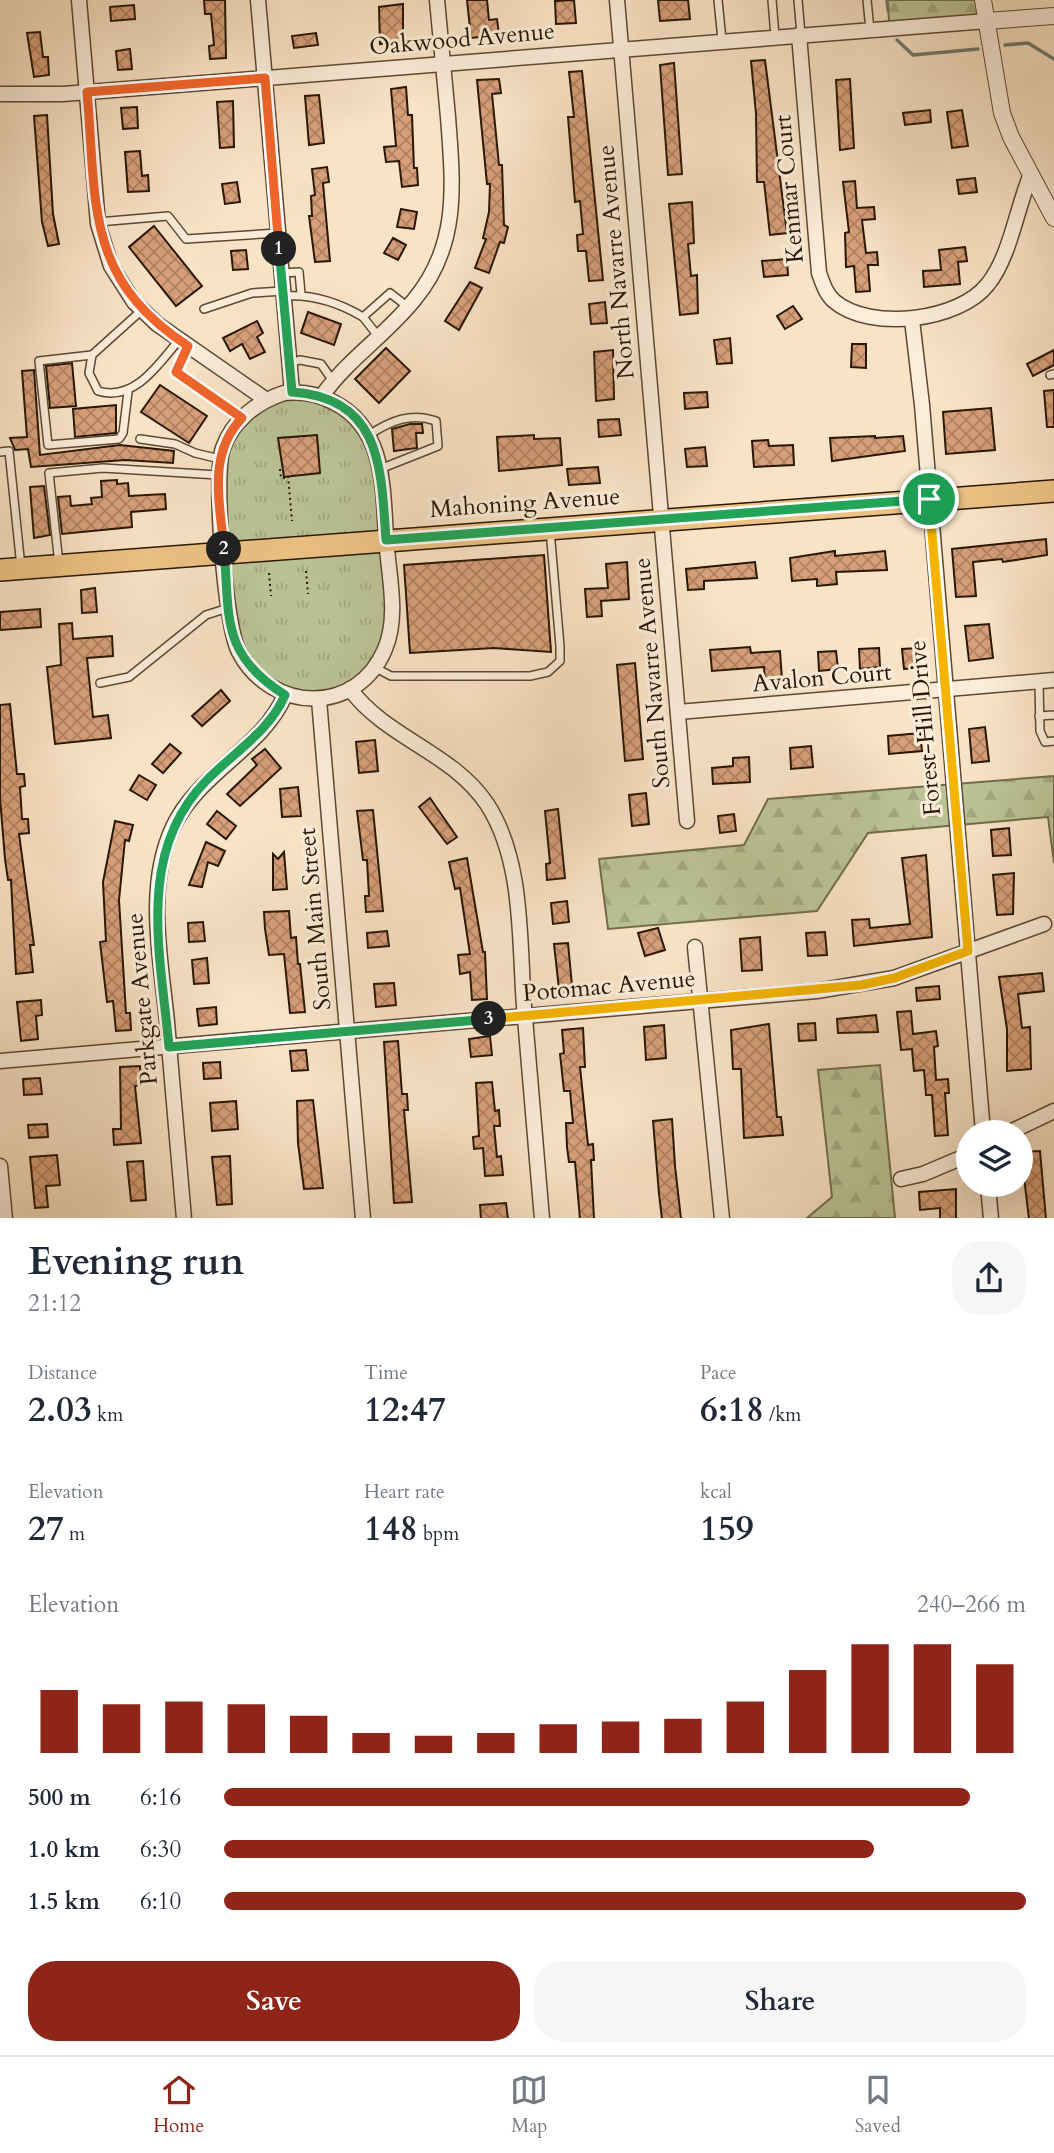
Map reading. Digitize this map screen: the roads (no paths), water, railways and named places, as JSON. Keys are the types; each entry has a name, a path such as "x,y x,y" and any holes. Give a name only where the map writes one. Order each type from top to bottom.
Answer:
{"main road":[{"name":"Mahoning Avenue","path":"0,570 1054,491"}],"street":[{"path":"79,0 98,222 111,266 142,310 265,400"},
{"path":"258,0 292,392"},
{"path":"322,396 333,381 408,307 439,262 452,220 453,180 438,0"},
{"name":"North Navarre Avenue","path":"617,0 661,520"},
{"path":"983,0 1002,113 1054,218"},
{"name":"Oakwood Avenue","path":"0,94 87,92 1054,16"},
{"name":"Kenmar Court","path":"800,35 818,263 825,290 843,307 870,315 912,320 933,316 969,301 989,284 1002,258 1018,204 1031,174"},
{"name":"Forest-Hill Drive","path":"912,320 982,1120"},
{"path":"292,392 322,396 354,416 369,435 380,469 392,621 385,651 350,689 319,700 285,695 258,677 244,661 233,636 224,552 218,475 220,459 230,432 242,418 265,400 292,392"},
{"name":"South Navarre Avenue","path":"661,520 687,821"},
{"name":"Avalon Court","path":"678,712 1054,680"},
{"path":"350,689 365,709 459,773 486,803 497,822 512,867 542,1218"},
{"name":"Parkgate Avenue","path":"184,1218 157,891 164,847 186,804 273,718 285,695"},
{"name":"South Main Street","path":"319,700 363,1218"},
{"name":"Potomac Avenue","path":"0,1061 861,985 894,978 1044,924"},
{"path":"695,947 722,1218"},
{"path":"1033,1121 1054,1111"},
{"path":"901,1179 923,1174 956,1159"},
{"path":"0,1166 5,1218"},
{"path":"989,1197 990,1218"}],"lane":[{"path":"718,0 722,40"},
{"path":"772,0 775,36"},
{"path":"798,0 800,35"},
{"path":"867,0 870,30"},
{"path":"98,222 168,216 186,239 278,233"},
{"path":"282,273 299,272 301,294"},
{"path":"204,309 252,293 301,294 345,306 363,317 378,336"},
{"path":"363,317 390,293 408,307"},
{"path":"128,392 123,433 119,439 48,445 39,361 92,355 142,310"},
{"path":"92,355 89,373 99,391 109,394 128,392 184,343"},
{"path":"184,343 176,372 242,418"},
{"path":"289,363 300,360 321,364 333,381"},
{"path":"369,435 388,423 410,417 436,421 438,446 380,469"},
{"path":"139,439 175,444 195,453 220,459"},
{"path":"0,452 9,451 22,568"},
{"path":"59,565 49,473 103,468 218,475"},
{"path":"373,667 391,676 530,676 548,672 560,661 561,646 550,528"},
{"path":"100,683 129,677 206,615 229,607"},
{"path":"1039,681 1040,731 1045,742 1054,741"},
{"path":"1039,716 1054,715"}],"waterway":[{"path":"887,0 888,10"},
{"path":"897,40 913,55 978,49"},
{"path":"1005,45 1028,43 1054,59"}]}
